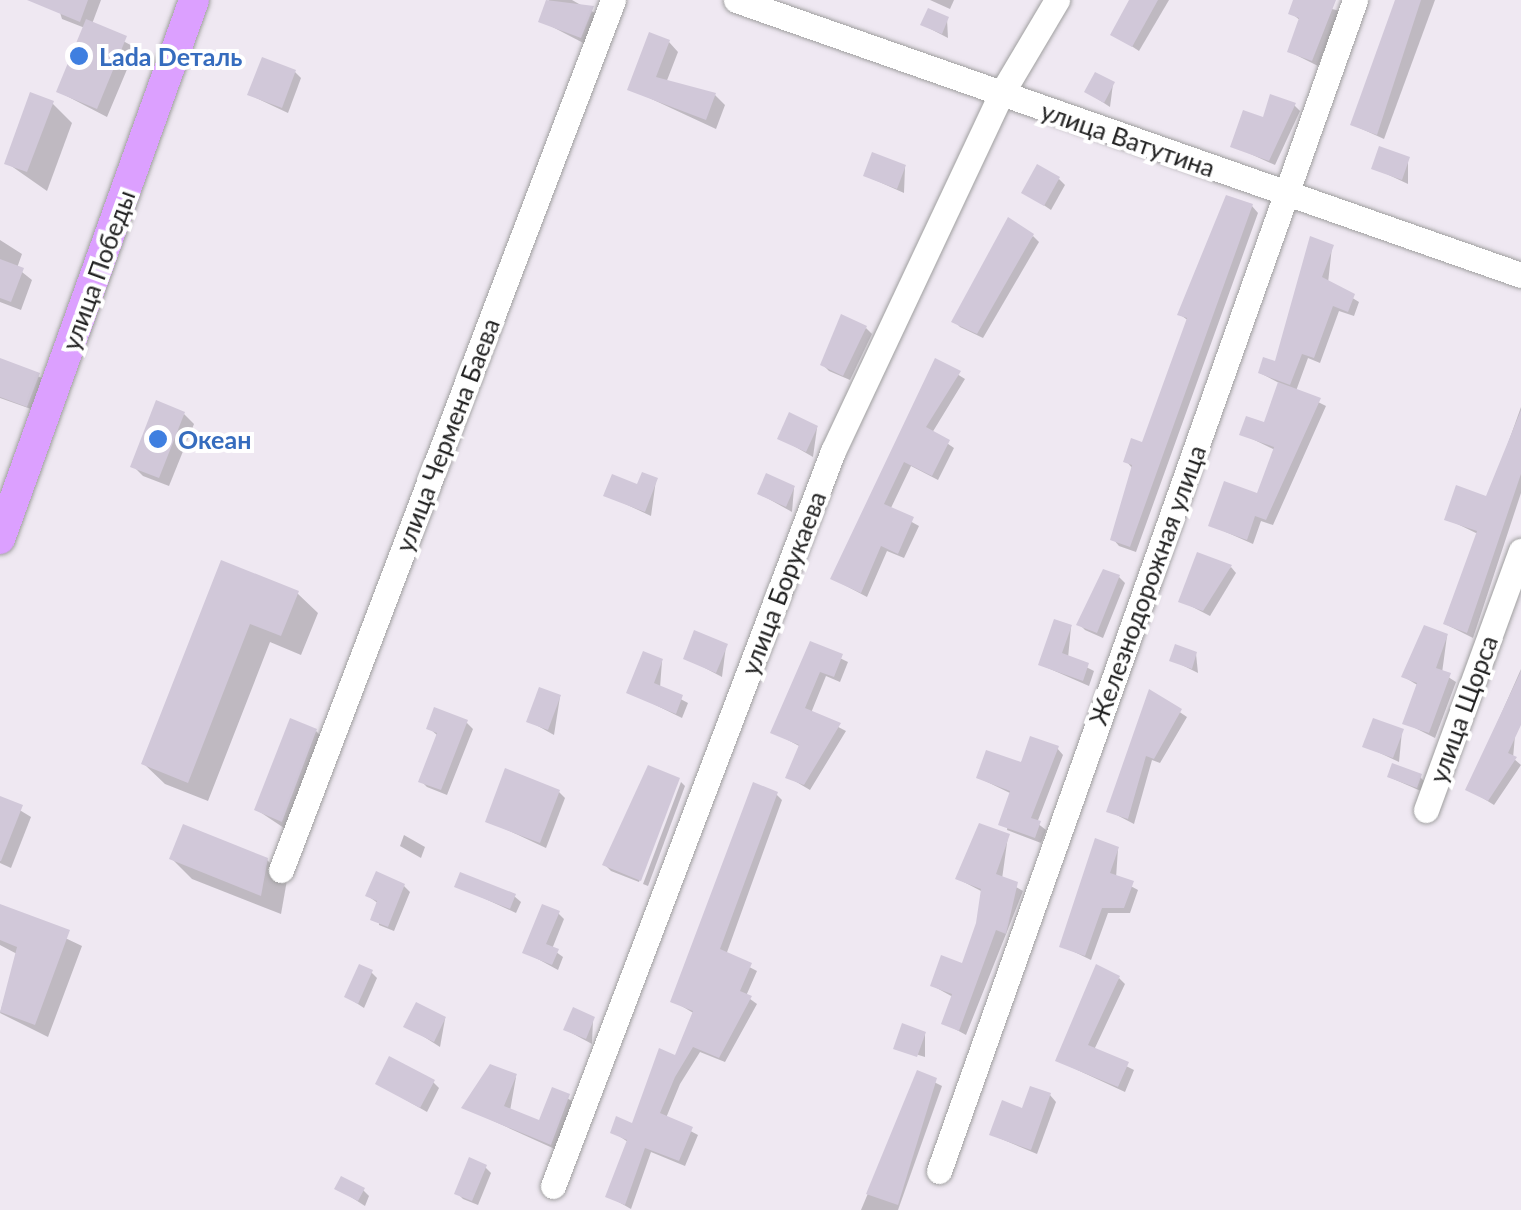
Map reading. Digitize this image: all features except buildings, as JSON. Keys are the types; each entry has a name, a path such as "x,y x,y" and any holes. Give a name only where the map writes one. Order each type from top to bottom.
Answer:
{"main road":[{"name":"улица Победы","path":"0,540 7,498 194,0"}],"street":[{"name":"улица Чермена Баева","path":"281,870 612,0"},
{"name":"улица Ватутина","path":"736,0 1000,96 1521,275"},
{"name":"улица Борукаева","path":"553,1186 833,451 1000,96 1058,0"},
{"name":"Железнодорожная улица","path":"939,1171 1355,0"},
{"name":"улица Щорса","path":"1426,810 1521,551"}],"place":[{"name":"Lada Dеталь","path":"79,56"},
{"name":"Океан","path":"158,439"}]}
